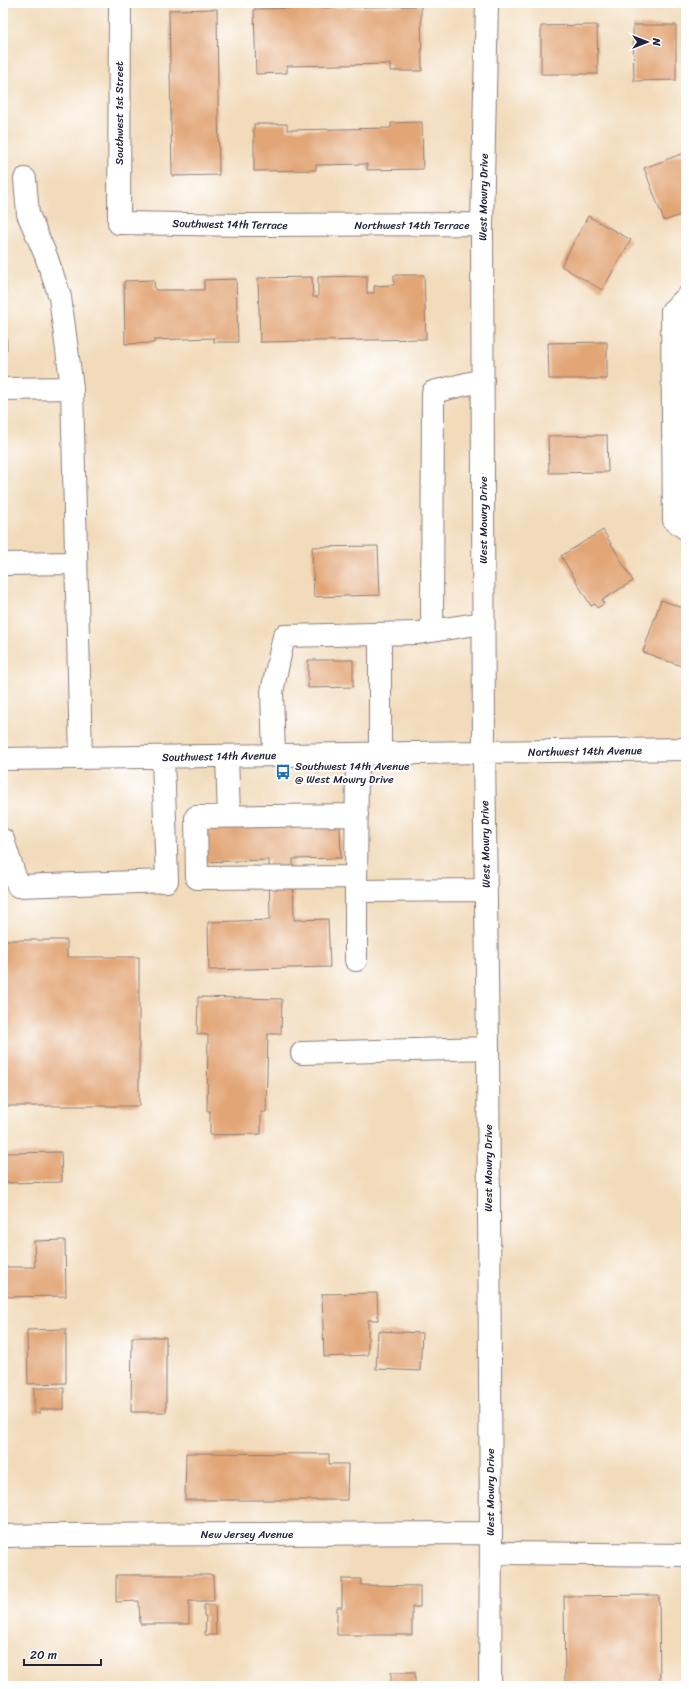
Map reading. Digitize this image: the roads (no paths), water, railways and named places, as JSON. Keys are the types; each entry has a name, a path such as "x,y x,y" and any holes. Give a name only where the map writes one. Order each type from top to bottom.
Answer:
{"street":[{"name":"Southwest 1st Street","path":"119,223 120,3"},
{"name":"West Mowry Drive","path":"487,3 482,224 483,624 488,1048 491,1543 490,1686"},
{"path":"25,179 28,214 46,256 60,297 72,388 81,758"},
{"name":"Southwest 14th Terrace","path":"119,223 341,225"},
{"name":"Northwest 14th Terrace","path":"341,225 482,224"},
{"path":"686,298 672,311 674,520 686,529"},
{"path":"432,631 433,392 483,380"},
{"path":"3,389 72,388"},
{"path":"3,564 76,563"},
{"path":"274,756 272,692 284,636 418,633 483,624"},
{"path":"380,634 380,754"},
{"name":"Northwest 14th Avenue","path":"484,753 686,749"},
{"name":"Southwest 14th Avenue","path":"3,759 484,753"},
{"path":"356,960 357,754"},
{"path":"228,756 229,816"},
{"path":"3,840 18,886 167,881 163,757"},
{"path":"357,815 196,816 197,878 485,890"},
{"path":"302,1053 488,1048"},
{"name":"New Jersey Avenue","path":"3,1536 57,1535 491,1543 686,1555"}],"place":[{"name":"Southwest 14th Avenue @ West Mowry Drive","path":"283,772"}]}
